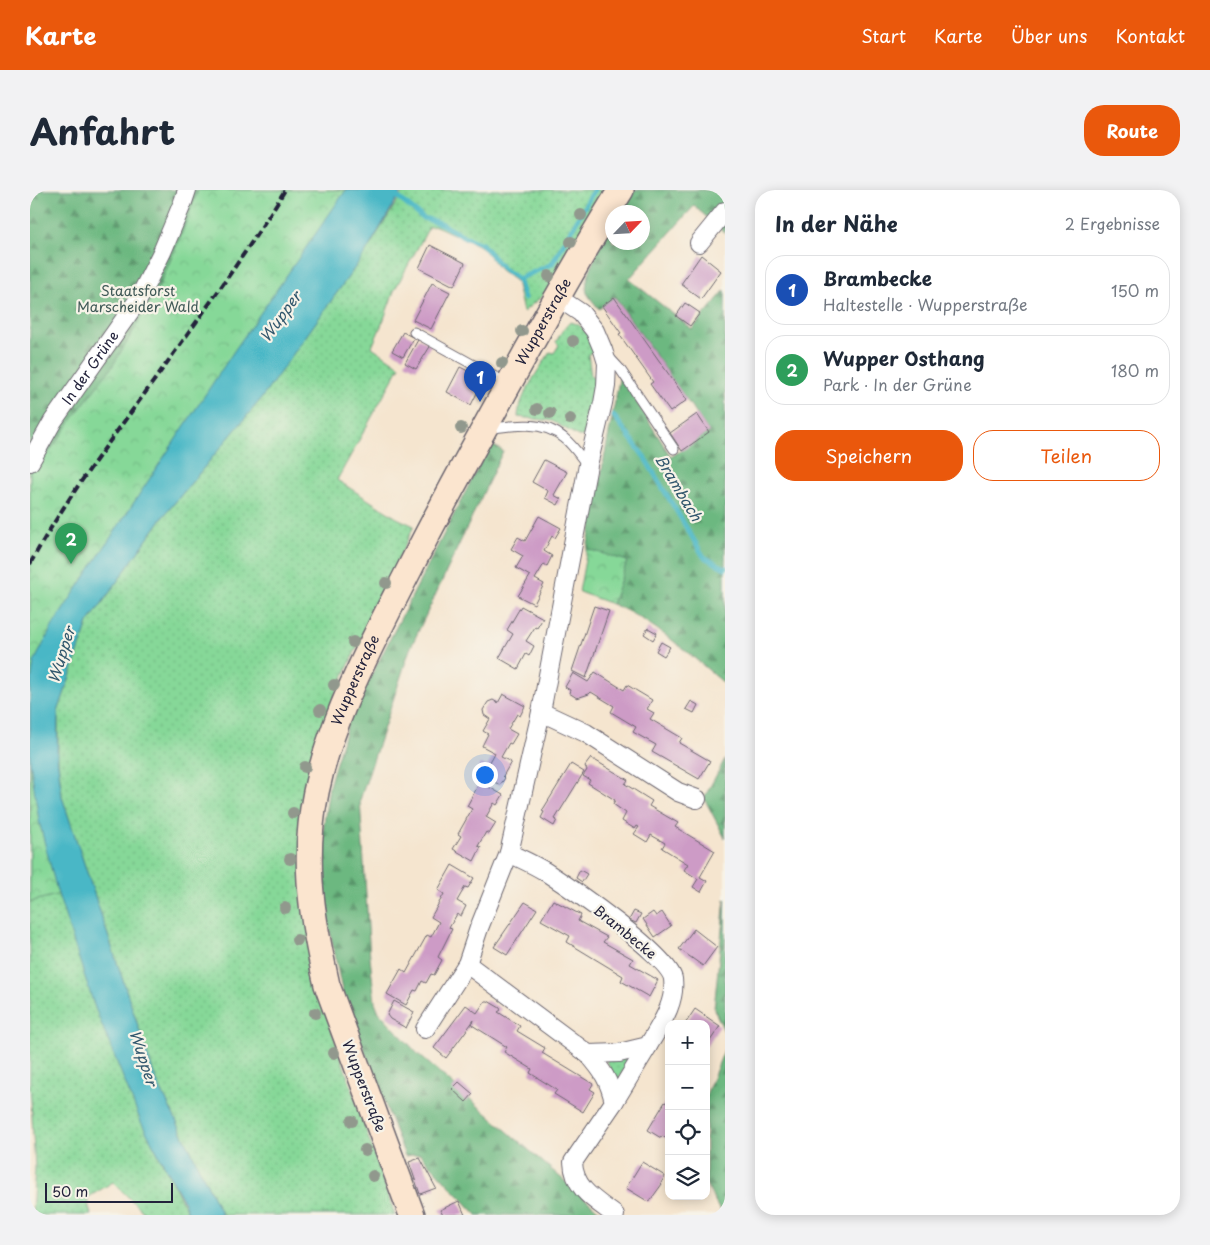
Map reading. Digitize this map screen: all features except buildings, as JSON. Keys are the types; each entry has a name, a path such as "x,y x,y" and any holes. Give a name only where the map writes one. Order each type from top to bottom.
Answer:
{"main road":[{"name":"Wupperstraße","path":"412,1215 327,985 319,950 311,900 309,862 311,824 319,781 328,750 368,651 426,536 557,297 621,190"}],"street":[{"name":"In der Grüne","path":"30,462 53,422 138,300 184,202 186,190"},
{"path":"700,243 725,211"},
{"path":"425,1029 467,964 479,928 509,853 541,712 588,465 606,386 607,363 604,350 595,331 581,314 557,297"},
{"path":"541,712 586,733 678,792 697,799"},
{"name":"Brambecke","path":"509,853 545,871 641,942 662,963 672,977 673,993 671,1004 614,1102 573,1162 573,1173 584,1192 615,1215"},
{"path":"467,964 588,1054 602,1070 610,1084 614,1102"},
{"path":"588,1054 619,1053 648,1046"}],"lane":[{"path":"414,332 508,384"},
{"path":"604,350 620,369 674,449"},
{"path":"483,430 532,425 549,428 564,438 588,465"}],"green space":[{"name":"Staatsforst Marscheider Wald","path":"30,190 346,190 30,658"},
{"name":"Staatsforst Marscheider Wald","path":"198,190 375,190 87,600 45,710 75,890 30,902 30,449 50,451 112,367 158,289"},
{"path":"404,190 606,190 556,285 523,312 516,281 500,270 482,247 436,226 429,227 394,291 372,347 400,366 337,480 397,518 414,526 331,703 310,781 320,996 395,1215 222,1215 155,1077 62,797 58,760 58,712 88,623 162,518 261,399 366,252"},
{"path":"632,190 725,190 725,233 694,206 629,279 692,329 725,290 725,684 657,629 612,604 627,561 587,549 620,375 671,457 709,432 615,297 599,309 587,293 586,287 591,268 605,237 605,250 650,250 650,205 623,205"},
{"path":"570,322 580,326 589,337 595,351 588,354 591,376 600,378 587,436 578,436 552,421 518,417 519,409 530,383 550,352 554,353 559,345 556,342"},
{"path":"490,444 503,451 410,649 360,800 370,958 375,1002 379,1012 418,1054 604,1215 477,1215 420,1154 405,1156 343,995 327,917 323,875 323,831 329,786 349,719"},
{"path":"587,549 627,561 612,604 579,592"},
{"path":"725,759 725,838 704,798"},
{"path":"30,761 143,1124 189,1215 146,1215 113,1182 87,1198 91,1215 32,1215 35,1168 30,1082"},
{"path":"725,899 725,1033 714,1009"},
{"path":"725,1048 725,1215 722,1215 710,1192 710,1085"},
{"path":"631,1058 617,1082 606,1060"}],"water":[{"name":"Wupper","path":"346,190 402,190 366,252 261,399 162,518 88,623 58,712 57,756 62,797 155,1077 222,1215 189,1215 183,1200 141,1122 95,1008 57,891 39,821 30,761 30,690 34,662 53,625 234,351"}],"waterway":[{"name":"Brambach","path":"389,190 423,218 440,223 462,236 482,244 502,268 518,279 524,298"},
{"path":"518,279 552,264 594,190"},
{"name":"Brambach","path":"613,415 643,455 704,557 725,568"}],"railway":[{"path":"30,564 56,519 84,477 217,293 285,190"}],"place":[{"name":"Brambecke","path":"480,402"},
{"name":"Wupper Osthang","path":"71,564"}]}
